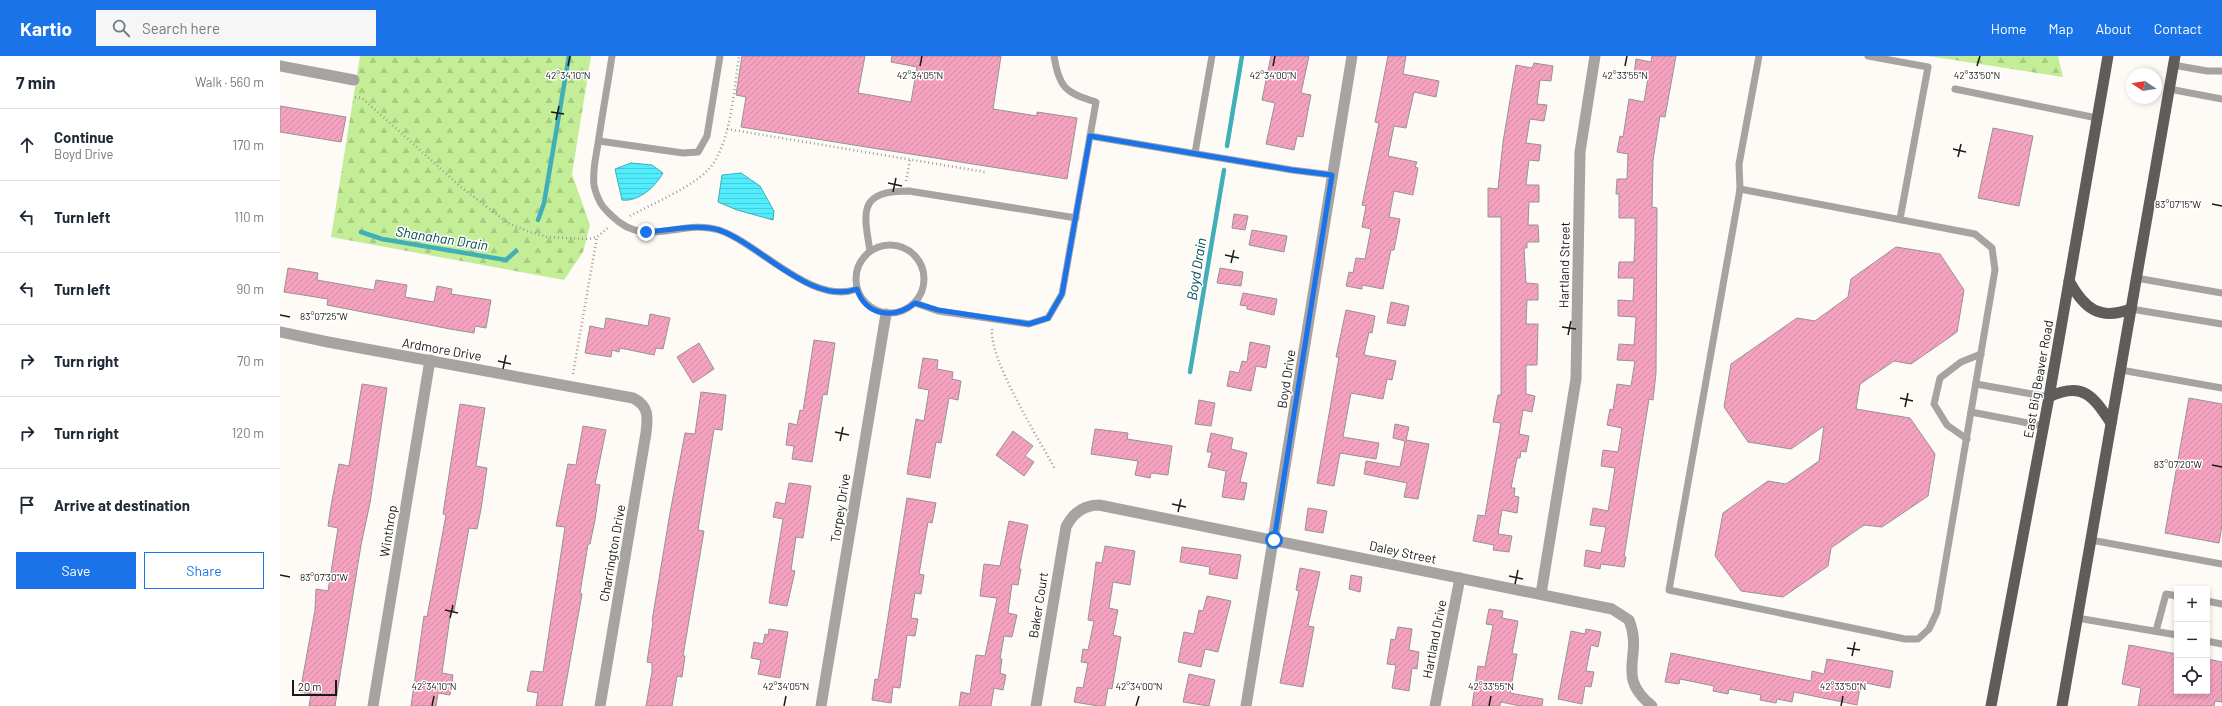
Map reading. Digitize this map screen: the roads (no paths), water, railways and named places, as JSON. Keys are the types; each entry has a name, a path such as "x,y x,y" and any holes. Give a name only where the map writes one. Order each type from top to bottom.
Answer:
{"main road":[{"name":"East Big Beaver Road","path":"1991,706 2044,426 2108,56"},
{"path":"2062,706 2174,60"},
{"path":"2069,281 2078,297 2093,310 2111,314 2131,309"},
{"path":"2049,397 2070,390 2078,390 2086,393 2096,402 2111,422"}],"street":[{"name":"Boyd Drive","path":"1246,706 1352,56"},
{"name":"Hartland Street","path":"1541,594 1576,379 1580,152 1595,56"},
{"path":"280,66 354,80"},
{"name":"Torpey Drive","path":"821,706 886,314"},
{"name":"Ardmore Drive","path":"280,332 633,398 644,405"},
{"name":"Winthrop","path":"372,706 430,360"},
{"name":"Charrington Drive","path":"600,706 646,433 647,412 644,405"},
{"name":"Daley Street","path":"1076,512 1090,505 1099,505 1612,609 1629,620 1634,641 1631,678 1636,691 1652,706"},
{"name":"Baker Court","path":"1036,706 1063,542 1066,528 1076,512"},
{"name":"Hartland Drive","path":"1435,706 1460,578"}],"lane":[{"path":"612,56 594,166 594,186 601,204 618,222 630,230 646,232 693,228 718,230 741,240 802,282 830,290 848,292 857,289"},
{"path":"598,141 683,153 698,152 707,136 720,56"},
{"path":"915,303 938,310 1029,324 1048,318 1062,294 1096,102 1073,95 1064,87 1057,74 1054,56"},
{"path":"1195,153 1212,56"},
{"path":"1740,189 1975,234 1992,248 1995,270 1937,612 1929,629 1918,639 1905,639 1669,590 1740,189 1739,164 1759,56"},
{"path":"1868,56 1928,67 1900,219"},
{"path":"2174,60 2207,71 2222,71"},
{"path":"1955,88 2097,118"},
{"path":"2169,89 2222,99"},
{"path":"1090,136 1292,170 1332,175"},
{"path":"870,251 864,217 867,206 876,196 887,191 904,191 1076,218"},
{"path":"892,244 904,247 913,253 920,262 924,272 924,283 921,293 915,303 907,310 886,314 874,310 865,303 857,289 857,270 862,259 870,251 881,246 892,244"},
{"path":"2136,278 2222,293"},
{"path":"2131,309 2222,324"},
{"path":"1966,439 1947,425 1934,404 1940,378 1961,362 1981,354"},
{"path":"2121,370 2222,388"},
{"path":"1976,384 2049,397"},
{"path":"1971,412 2044,426"},
{"path":"2090,540 2222,564"},
{"path":"2156,631 2166,594 2174,595"},
{"path":"2210,602 2222,604"},
{"path":"2077,618 2174,634"},
{"path":"2210,642 2222,644"}],"water":[{"path":"631,163 652,165 663,173 651,188 640,196 634,199 622,200 615,169"},
{"path":"741,173 760,186 774,211 773,220 737,210 718,202 722,175"}],"waterway":[{"name":"Shanahan Drain","path":"538,220 544,203 569,56"},
{"name":"Boyd Drain","path":"1227,146 1242,56"},
{"name":"Boyd Drain","path":"1190,372 1224,170"},
{"name":"Shanahan Drain","path":"361,232 382,239 506,260 516,251"}]}
